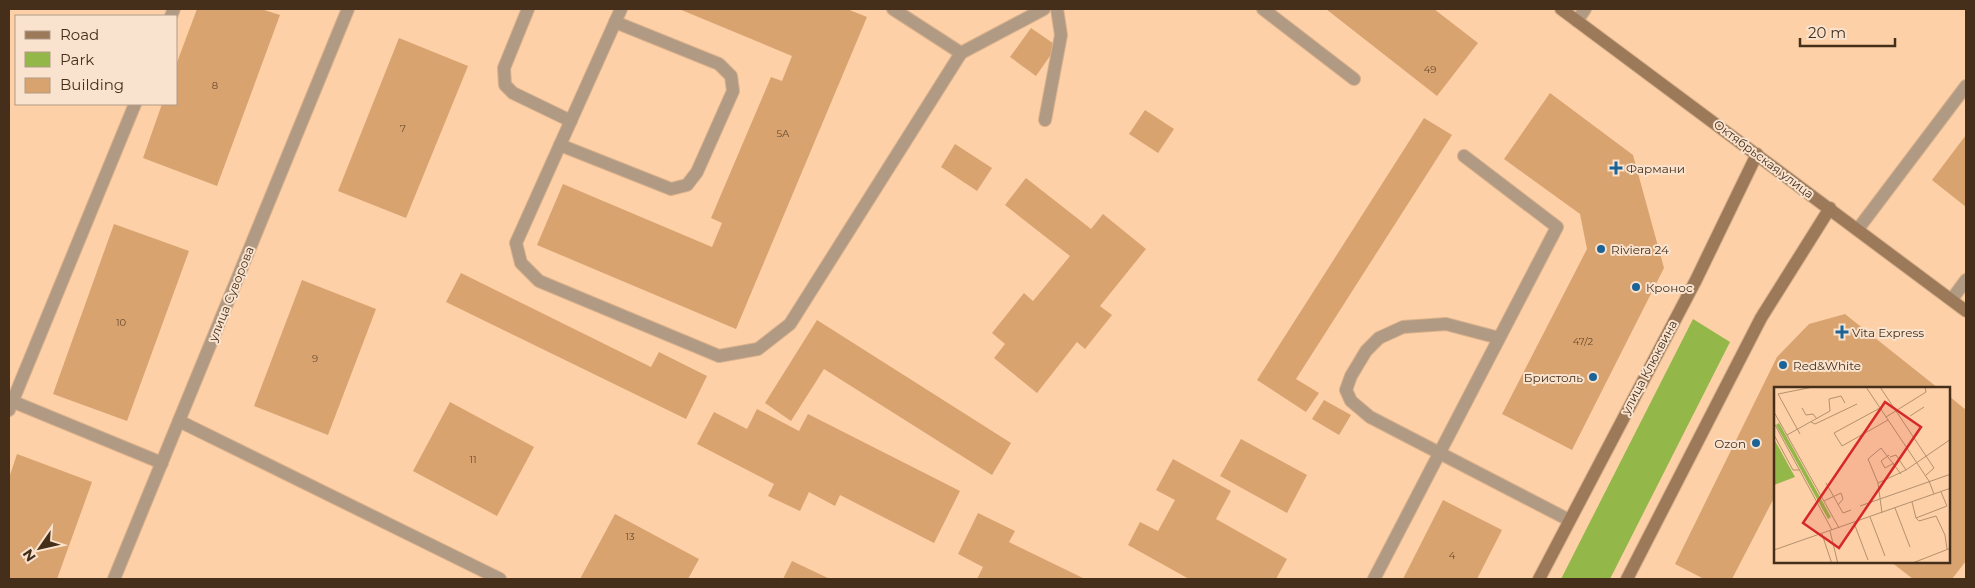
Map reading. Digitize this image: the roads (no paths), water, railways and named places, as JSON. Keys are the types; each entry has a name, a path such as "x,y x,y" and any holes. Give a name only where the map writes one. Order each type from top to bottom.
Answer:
{"street":[{"name":"улица Суворова","path":"114,579 348,9"},
{"path":"528,9 504,68 505,84 513,93 571,121"},
{"path":"621,9 516,243 521,263 539,280 718,356 758,348 790,324 961,53 1044,9"},
{"path":"893,9 961,53"},
{"path":"1045,120 1061,36 1057,9"},
{"path":"1263,9 1354,79"},
{"name":"Октябрьская улица","path":"1562,9 1966,311"},
{"path":"1577,21 1585,9"},
{"path":"560,145 671,189 686,185 697,172 733,91 731,76 719,64 615,22"},
{"path":"1858,229 1966,86"},
{"path":"135,105 10,404 162,463"},
{"name":"улица Клюквина","path":"1539,579 1696,280 1757,154"},
{"path":"1374,579 1557,227 1464,156"},
{"path":"1627,579 1761,318 1830,208"},
{"path":"1952,299 1966,280"},
{"path":"1499,338 1446,324 1402,327 1379,338 1366,352 1350,376 1346,390 1351,401 1370,417 1569,520"},
{"path":"179,421 500,579"}],"place":[{"name":"Фармани","path":"1616,168"},
{"name":"Riviera 24","path":"1601,249"},
{"name":"Кронос","path":"1636,287"},
{"name":"Vita Express","path":"1842,332"},
{"name":"Red&White","path":"1783,365"},
{"name":"Бристоль","path":"1593,377"},
{"name":"Ozon","path":"1756,443"}]}
